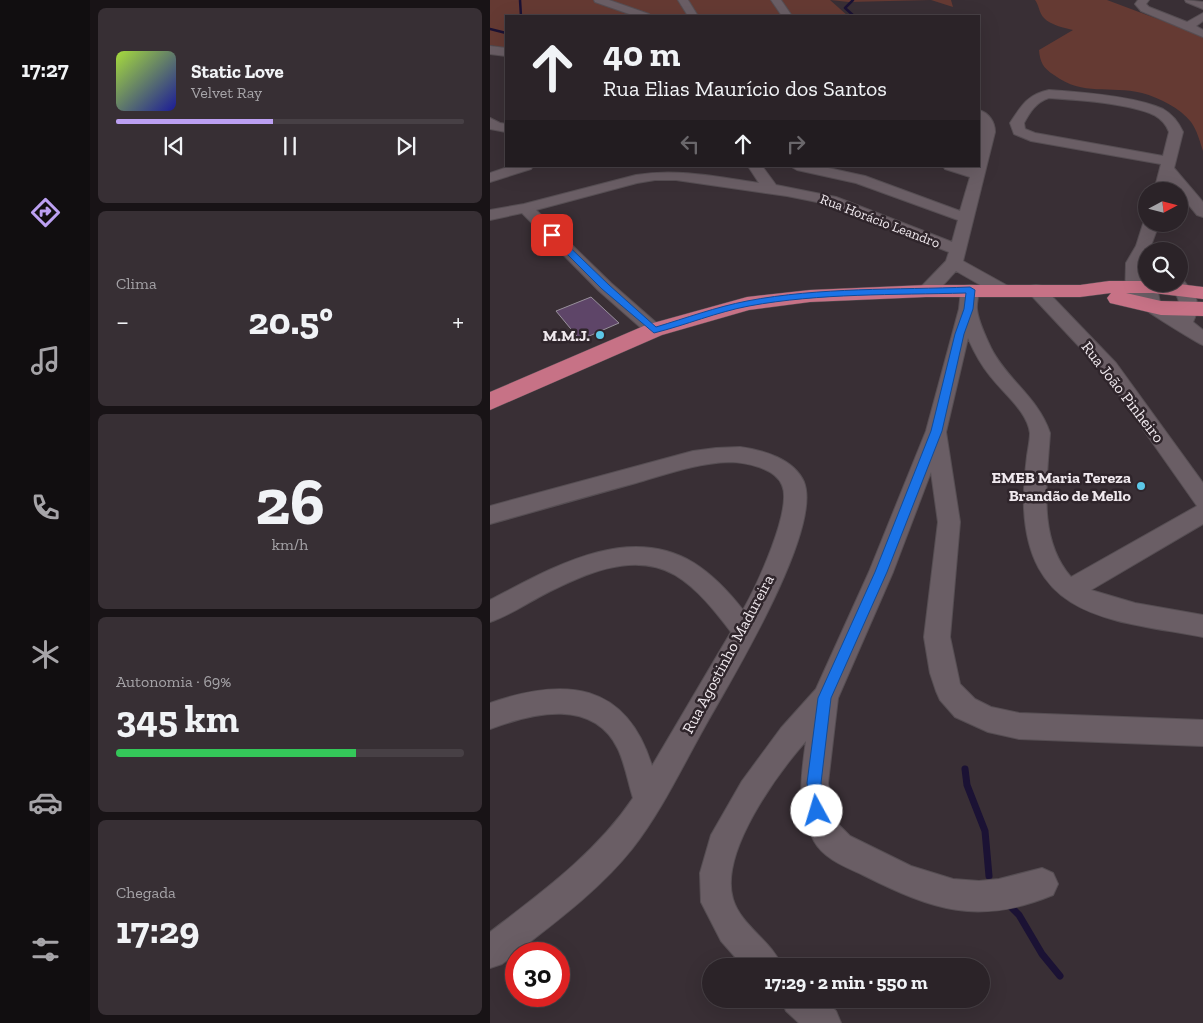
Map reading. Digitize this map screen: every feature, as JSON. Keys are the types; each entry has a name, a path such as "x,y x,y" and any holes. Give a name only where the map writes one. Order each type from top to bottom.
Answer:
{"highway":[{"path":"490,402 654,330 747,304 810,296 926,291 969,300 1002,290 1080,291 1143,295 1156,292"},
{"path":"1183,292 1195,309"},
{"path":"1143,295 1171,309 1195,309"}],"street":[{"path":"599,0 642,15"},
{"path":"683,0 692,15"},
{"path":"776,0 786,15"},
{"path":"1144,0 1140,4 1145,8 1203,34"},
{"path":"1190,0 1203,6"},
{"path":"1188,27 1203,16"},
{"path":"490,50 505,52"},
{"path":"1163,182 1168,165 1176,132 1174,126 1165,116 1142,107 1060,95 1042,95 1032,100 1017,123 1019,130 1031,137 1168,165 1203,212"},
{"path":"980,161 983,139 989,127 983,117"},
{"path":"490,178 523,167"},
{"path":"756,167 771,189"},
{"path":"803,167 860,179 966,218"},
{"path":"953,167 978,175"},
{"path":"926,291 956,257 979,167"},
{"name":"Rua Horácio Leandro","path":"490,216 636,179 655,176 703,178 831,200 956,257 1002,290"},
{"path":"525,208 606,287 654,330"},
{"path":"1138,254 1134,263 1138,277"},
{"name":"Rua João Pinheiro","path":"1036,290 1109,367 1203,500"},
{"path":"969,300 936,431 881,572 825,698 814,783 817,811 825,832 839,847 906,880 953,895 979,897 999,895 1042,884"},
{"path":"969,300 974,330 992,366 1030,409 1037,421 1040,433 1036,514 1038,533 1050,565 1057,576 1070,590 1092,602 1203,626"},
{"path":"1195,309 1203,339"},
{"path":"936,431 949,522 937,636 943,673 949,691 966,708 988,718 1019,726 1203,733"},
{"name":"Rua Agostinho Madureira","path":"490,515 511,511 693,459 716,455 738,454 756,457 779,468 792,481 796,494 794,509 775,567 745,630 648,800 622,838 594,869 490,952"},
{"path":"1070,590 1203,513"},
{"path":"490,612 569,572 594,562 620,557 645,556 672,562 691,574 707,587 745,630"},
{"path":"758,958 732,930 717,902 715,873 726,836 752,791 791,737 825,698"},
{"path":"490,716 524,704 549,701 579,703 600,710 616,723 628,739 648,800"},
{"path":"808,1008 824,1023"}],"shaded area":[{"path":"490,0 830,0 847,15 505,15 505,48 490,45"},
{"path":"830,0 931,0 849,2"},
{"path":"931,0 951,0 953,7"},
{"path":"1035,0 1107,0 1203,36 1203,151 1197,132 1191,122 1169,104 1142,93 1076,86 1065,82 1047,70 1041,61 1039,50 1073,30 1050,23 1041,14"}],"building":[{"path":"591,297 619,323 580,340 556,311"}],"waterway":[{"path":"520,0 521,15"},
{"path":"853,0 845,8 853,15"},
{"path":"490,29 505,33"},
{"path":"965,769 967,785 985,831 989,876"},
{"path":"1008,904 1019,915 1042,954 1060,976"}],"place":[{"name":"M.M.J.","path":"600,335"},
{"name":"EMEB Maria Tereza Brandão de Mello","path":"1141,486"}],"route":[{"path":"552,235 654,330 706,314 747,304 780,299 810,296 970,290 968,309 936,431 881,572 825,698 814,783 817,811"}]}
